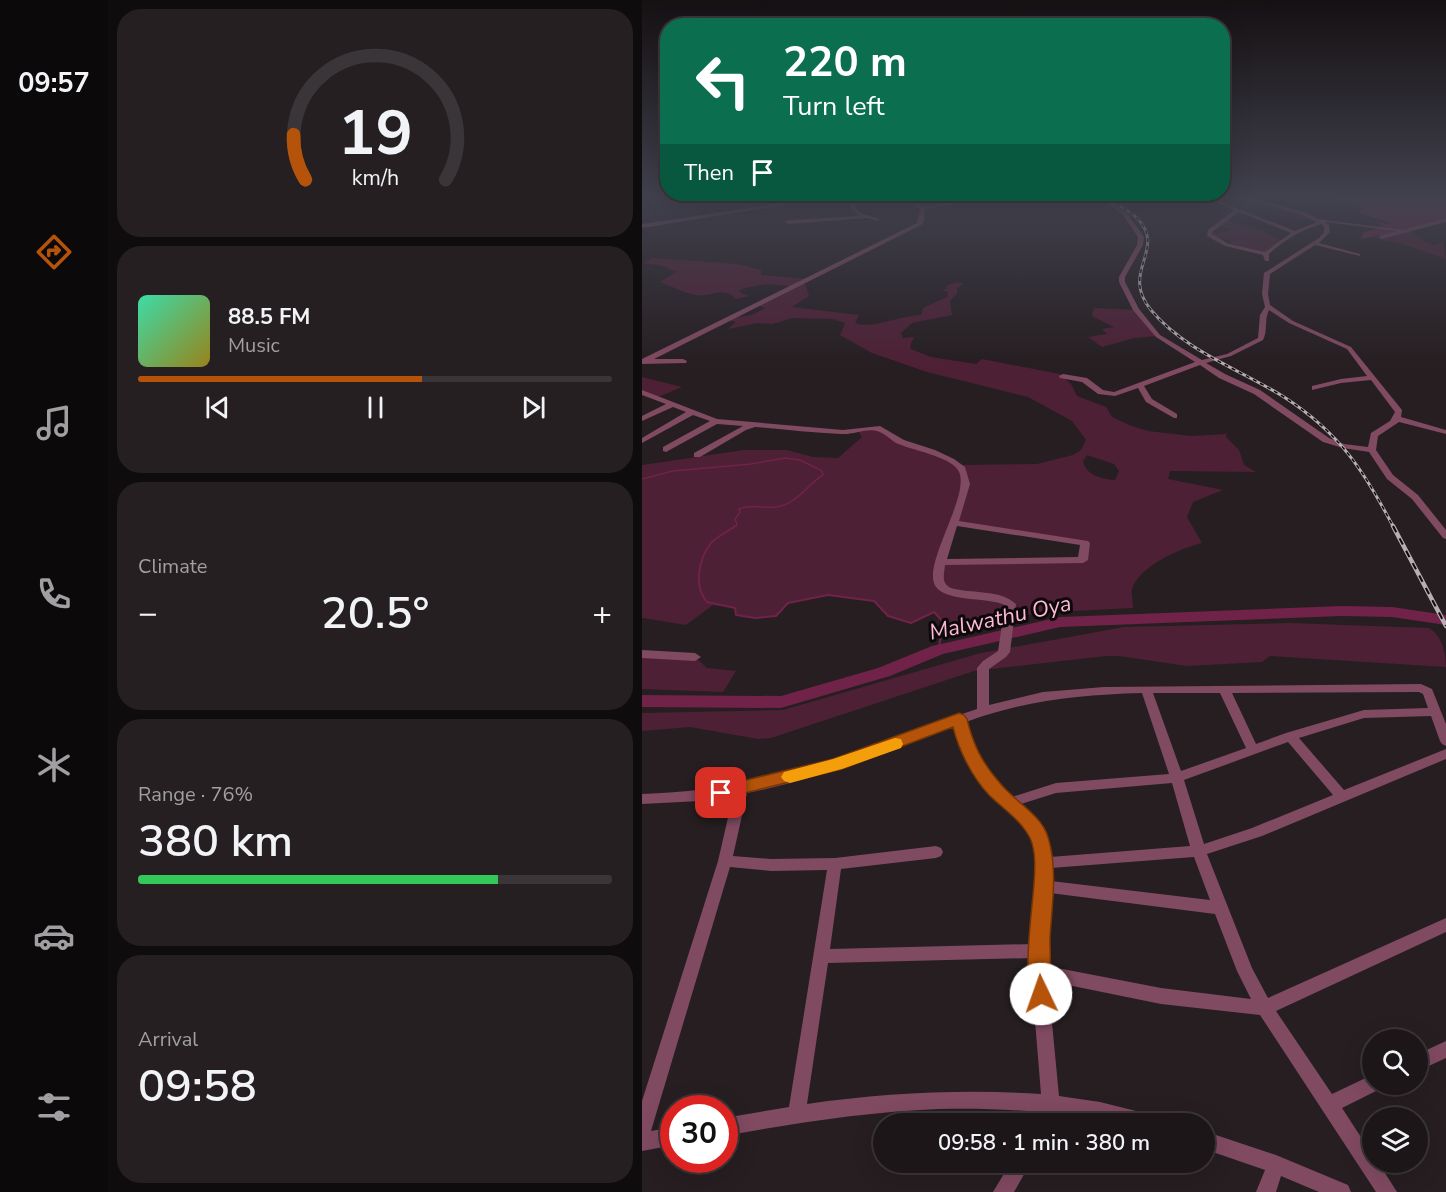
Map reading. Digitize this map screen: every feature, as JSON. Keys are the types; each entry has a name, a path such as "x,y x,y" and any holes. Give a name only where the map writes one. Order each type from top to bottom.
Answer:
{"street":[{"path":"642,362 862,253"},
{"path":"1136,253 1122,277 1124,288 1136,310 1158,336 1199,363 1257,392 1326,440 1342,446 1372,450"},
{"path":"1063,376 1084,380 1107,394 1229,355 1261,339 1263,316 1268,307 1265,294 1268,270 1266,254 1260,253"},
{"path":"1268,270 1299,253"},
{"path":"1322,253 1337,256"},
{"path":"1349,253 1358,255"},
{"path":"1268,307 1315,334 1349,348 1373,378 1399,412 1398,419 1374,435 1372,450 1390,477 1415,497 1446,536"},
{"path":"642,362 683,361"},
{"path":"1315,388 1341,381 1373,378"},
{"path":"1138,385 1144,390 1149,400 1174,416"},
{"path":"642,400 647,393 716,421 843,432 877,428 901,442 951,461 962,469 966,484 941,562 938,580 945,590 994,597 1011,604 1007,644 1000,656 986,663 982,668 983,711"},
{"path":"642,419 672,404"},
{"path":"642,441 692,412"},
{"path":"1398,419 1446,432"},
{"path":"666,449 716,421"},
{"path":"698,455 744,428 757,425"},
{"path":"941,562 1083,560 1085,543 953,524"},
{"path":"642,654 694,657"},
{"path":"642,799 683,798 741,789 855,758 959,719 1020,700 1073,692 1146,689 1421,688 1428,692 1446,741"},
{"path":"1146,689 1199,851 1245,971 1266,1008 1388,1192"},
{"path":"1225,690 1253,750"},
{"path":"1008,803 1056,788 1081,784 1177,778 1290,736 1364,714 1434,712"},
{"path":"959,719 966,747 994,789 1017,809 1039,836 1044,863 1039,972 1051,1102 1048,1113"},
{"path":"1290,736 1342,797"},
{"path":"1044,863 1199,851 1257,832 1446,754"},
{"path":"642,1130 725,861 741,789"},
{"path":"725,861 771,865 835,864 936,852"},
{"path":"797,1113 835,864"},
{"path":"1044,886 1222,908"},
{"path":"1039,972 1161,996 1266,1008 1446,926"},
{"path":"821,956 1040,951"},
{"path":"1428,1058 1446,1049"},
{"path":"1330,1104 1362,1089"},
{"path":"738,1124 797,1113 919,1102 1051,1102 1115,1113"},
{"path":"642,1142 660,1139"},
{"path":"1215,1144 1276,1164 1341,1192"},
{"path":"1266,1192 1276,1164"},
{"path":"1003,1192 1015,1173"}],"shaded area":[{"path":"1428,253 1445,253 1446,259"},
{"path":"652,258 738,264 761,270 761,275 807,279 804,281 809,296 792,307 859,315 855,323 861,325 921,315 923,308 947,297 948,292 942,290 948,288 946,286 953,283 964,284 957,288 957,293 950,301 952,315 912,323 901,333 903,338 914,337 911,349 931,357 976,364 982,359 1060,374 1071,384 1077,396 1106,407 1112,417 1129,425 1148,431 1191,436 1227,434 1226,437 1239,450 1244,465 1256,472 1170,471 1168,479 1223,490 1193,502 1187,517 1202,543 1162,559 1143,573 1132,589 1133,608 1020,616 952,629 934,613 911,623 888,616 874,601 828,595 788,603 776,616 755,618 736,615 735,608 713,605 686,625 642,618 642,465 744,450 787,450 813,457 838,458 862,437 858,431 872,428 932,452 957,465 1037,464 1073,455 1081,450 1086,440 1072,421 1028,397 927,372 872,353 840,335 845,323 833,319 793,318 772,324 757,323 728,329 736,322 725,319 752,315 765,308 755,304 790,287 771,284 752,286 739,290 749,296 736,299 722,292 696,295 660,282 676,272 663,266 643,263","holes":["1087,455 1114,464 1119,471 1115,480 1100,477 1087,470 1083,461","953,523 1085,543 1081,561 942,562"]},
{"path":"1094,308 1136,310 1158,336 1134,338 1102,347 1088,337 1107,334 1102,329 1114,327 1092,316"},
{"path":"642,377 682,387 658,397 642,392"},
{"path":"1290,623 1429,628 1437,635 1442,645 1446,667 1270,656 1262,662 1187,666 1106,656 974,671 771,738 758,739 690,727 642,731 642,713 783,710 981,653 1124,627"},
{"path":"642,654 695,657 707,668 736,671 723,692 642,689"}],"waterway":[{"path":"642,479 673,471 751,464 785,458 800,460 822,471 823,475 787,504 776,507 739,509 740,512 735,519 737,525 733,528"},
{"path":"735,526 711,543 703,556 699,580 707,602 735,608 736,615 755,618 776,616 788,603 828,595 874,601 888,616 911,623 934,612 944,623 938,650"},
{"name":"Malwathu Oya","path":"642,701 781,702 884,672 938,650 1060,622 1342,611 1392,612 1446,620"}],"railway":[{"path":"1147,253 1140,284 1142,296 1151,310 1180,337 1196,348 1284,397 1321,425 1336,439 1361,471 1394,528"},
{"path":"1393,526 1446,626"}],"slow traffic":[{"path":"790,777 895,744"}],"route":[{"path":"721,793 872,753 959,719 966,747 994,789 1017,809 1039,836 1044,863 1039,972 1041,994"}]}
